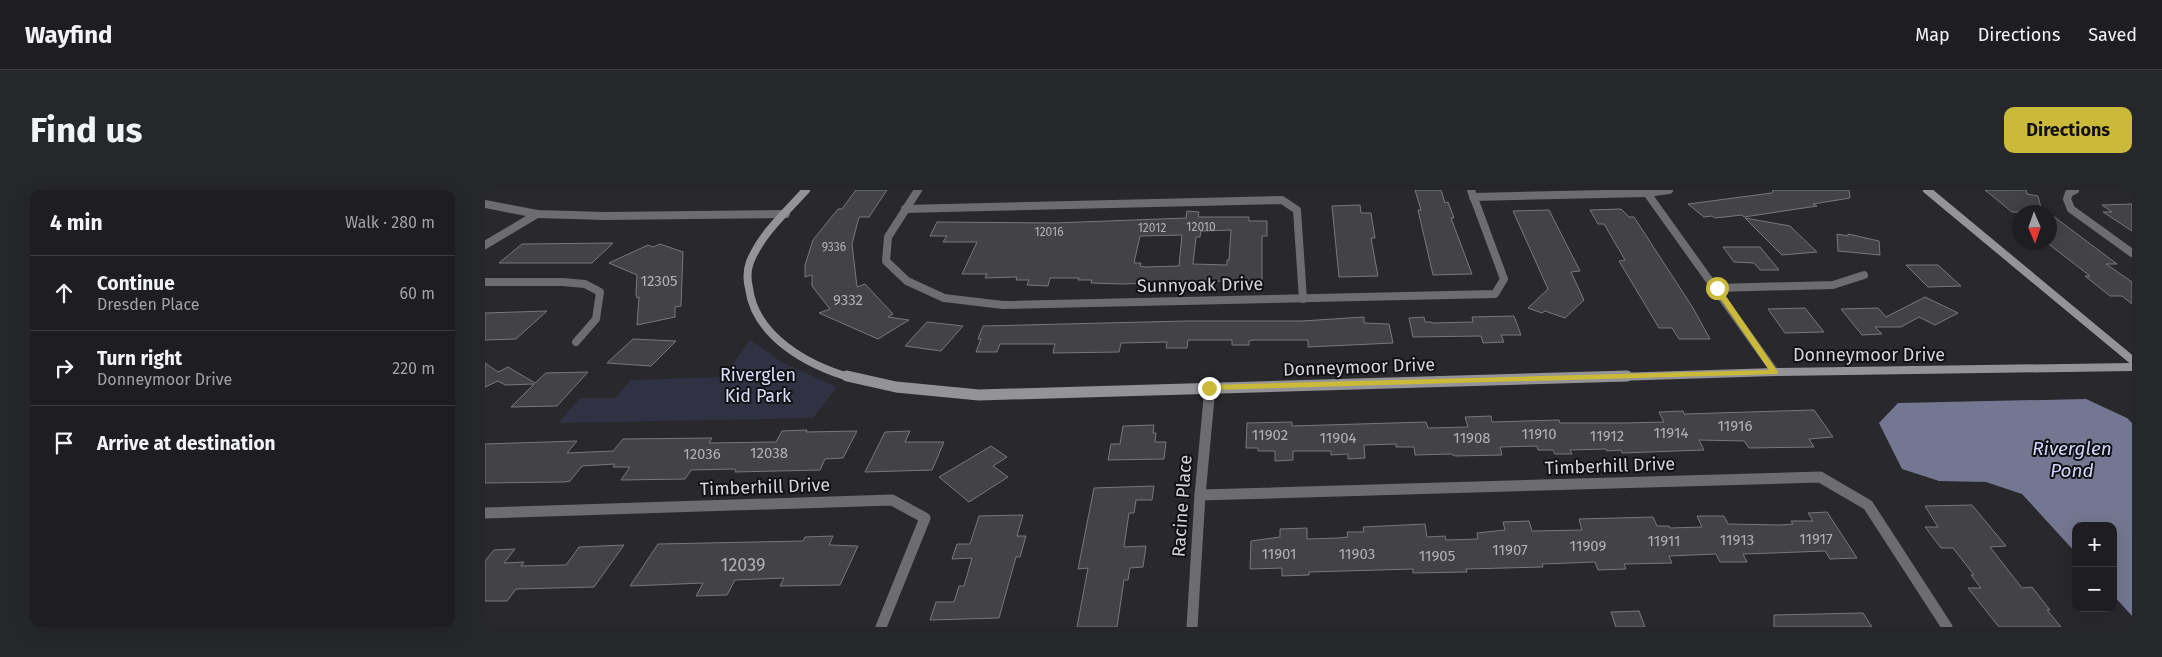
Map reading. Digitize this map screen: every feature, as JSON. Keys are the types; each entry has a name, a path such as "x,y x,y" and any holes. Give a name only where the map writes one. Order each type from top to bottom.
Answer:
{"street":[{"name":"Donneymoor Drive","path":"806,190 761,242 749,264 748,288 753,313 779,342 819,368 893,388 979,395 1775,372 2132,367"},
{"name":"Sunnyoak Drive","path":"918,190 888,237 886,261 907,281 944,298 1003,305 1495,294 1504,279 1472,193"},
{"path":"1472,193 1647,193 1669,190"},
{"path":"1927,190 2132,360"},
{"path":"2075,190 2069,193 2067,199 2071,209 2132,252"},
{"path":"1647,193 1717,288 1775,372"},
{"path":"905,209 1282,200 1297,210 1303,298"},
{"path":"485,204 537,214 605,216 786,214"},
{"path":"485,245 537,214"},
{"path":"1717,288 1833,286 1864,275"},
{"path":"485,282 562,282 585,284 600,292 596,319 576,342"},
{"name":"Racine Place","path":"1192,627 1209,388"},
{"name":"Timberhill Drive","path":"1200,496 1820,477 1869,505 1947,627"},
{"name":"Timberhill Drive","path":"485,514 892,500 925,518 881,627"}],"green space":[{"name":"Riverglen Kid Park","path":"750,340 783,363 837,387 813,418 558,423 580,398 615,398 631,380 724,377"}],"water":[{"name":"Riverglen Pond","path":"2086,399 2127,418 2132,423 2132,616 2117,599 2117,522 2072,522 2072,549 2022,494 1986,482 1939,481 1902,469 1879,423 1898,403"}],"building":[{"path":"856,190 887,190 869,217 859,217 852,244 857,287 865,284 893,314 888,317 909,320 878,339 819,313 830,309 812,286 812,275 805,277 805,265 813,240 838,209 842,209"},
{"path":"1415,190 1441,190 1445,203 1448,202 1454,218 1451,218 1472,274 1433,275 1418,210 1421,210"},
{"path":"1773,190 1849,190 1850,198 1813,204 1817,206 1744,217 1742,215 1715,218 1712,216 1704,217 1688,204 1772,193"},
{"path":"1985,190 2026,190 2027,194 2038,196 2040,205 2012,205 2012,212"},
{"path":"2132,204 2132,231 2103,212 2112,212 2102,205"},
{"path":"1360,205 1361,213 1371,213 1375,238 1371,238 1378,276 1339,277 1332,206"},
{"path":"1621,209 1629,217 1634,217 1693,308 1710,339 1679,339 1672,328 1659,328 1619,261 1625,260 1604,224 1598,224 1590,210"},
{"path":"1549,210 1580,271 1571,272 1584,300 1565,318 1545,311 1542,313 1528,308 1548,289 1513,211"},
{"path":"1187,211 1199,212 1198,217 1249,217 1249,221 1267,221 1267,236 1262,236 1262,280 1121,284 1091,283 1092,280 1078,280 1079,278 1050,278 1048,286 1027,285 1029,280 1016,280 1017,277 985,278 987,274 962,274 977,242 943,242 947,236 930,236 937,222 1054,223 1186,218","holes":["1231,230 1227,265 1193,264 1196,237 1200,237 1201,231","1182,235 1179,266 1144,267 1140,266 1141,263 1134,263 1140,236"]},
{"path":"1745,218 1790,226 1817,252 1782,255"},
{"path":"2057,219 2117,264 2106,264 2132,282 2132,304 2122,296 2110,296 2085,276 2090,276 2056,250"},
{"path":"1837,234 1848,236 1848,234 1879,241 1880,255 1838,251"},
{"path":"613,243 592,263 499,263 522,244"},
{"path":"660,244 683,252 681,306 675,307 675,317 637,325 639,297 637,298 636,294 637,275 609,263 648,245 653,247"},
{"path":"1723,247 1760,247 1779,270 1760,270 1754,263 1734,262"},
{"path":"1906,265 1938,265 1961,286 1928,287"},
{"path":"1925,297 1958,313 1935,325 1919,317 1901,327 1875,327 1882,334 1862,335 1841,309 1878,308 1886,317"},
{"path":"1805,308 1824,332 1785,333 1768,309"},
{"path":"547,311 516,339 485,340 485,313"},
{"path":"1514,316 1521,335 1501,335 1504,342 1483,343 1481,336 1413,337 1409,318 1424,317 1425,322 1432,323 1473,322 1472,317"},
{"path":"1364,317 1364,323 1389,324 1393,343 1308,347 1308,340 1253,340 1249,341 1249,345 1232,345 1232,340 1188,340 1187,348 1166,348 1167,342 1121,343 1119,352 1053,353 1055,344 1000,344 997,352 976,352 983,326 1186,321 1302,321"},
{"path":"927,322 963,326 941,351 905,346"},
{"path":"633,339 676,341 651,366 607,363"},
{"path":"485,363 498,372 508,367 535,383 546,373 588,372 557,406 511,407 534,384 505,385 498,381 485,387"},
{"path":"1814,410 1833,437 1809,439 1814,447 1749,448 1744,441 1699,440 1704,450 1622,453 1621,450 1607,451 1606,449 1570,450 1572,454 1555,454 1553,450 1538,450 1537,446 1500,447 1502,455 1455,456 1451,454 1415,455 1414,447 1396,447 1396,444 1364,445 1365,458 1348,459 1348,454 1331,455 1331,451 1293,451 1293,460 1275,461 1275,451 1258,451 1258,448 1246,448 1247,423 1292,422 1292,426 1426,422 1428,428 1468,427 1465,417 1491,416 1492,422 1559,420 1560,423 1626,423 1664,422 1659,412 1683,411 1684,414"},
{"path":"1154,425 1153,433 1156,433 1155,442 1166,442 1164,459 1108,460 1111,444 1120,444 1123,426"},
{"path":"807,430 806,432 857,431 843,458 825,459 820,470 735,472 736,470 733,469 691,470 685,479 621,480 630,467 613,467 615,464 582,466 570,481 565,482 485,483 485,444 577,441 567,453 613,451 623,439 712,438 709,443 776,442 782,431"},
{"path":"910,431 905,442 944,442 932,470 865,472 885,432"},
{"path":"991,446 1007,457 993,466 1008,477 969,502 939,477"},
{"path":"1154,486 1152,500 1136,500 1134,513 1129,513 1124,547 1146,546 1143,567 1130,568 1128,580 1124,580 1117,627 1077,627 1088,568 1078,569 1094,488"},
{"path":"1972,505 2006,546 1990,547 2022,588 2032,587 2061,627 1999,627 1968,588 1981,588 1971,575 1974,575 1953,548 1941,548 1925,527 1938,527 1925,506"},
{"path":"1827,512 1857,558 1830,559 1825,551 1743,554 1747,562 1720,562 1716,554 1669,556 1672,563 1624,564 1626,569 1598,570 1595,562 1542,564 1543,567 1466,569 1467,572 1413,573 1413,569 1309,572 1309,575 1282,576 1282,568 1250,569 1251,541 1280,537 1280,529 1307,528 1307,539 1338,538 1348,537 1347,532 1364,532 1363,527 1425,524 1427,537 1445,536 1446,540 1478,539 1477,533 1505,530 1503,522 1529,521 1532,531 1582,530 1579,519 1653,517 1657,526 1669,526 1670,528 1702,527 1697,516 1724,516 1728,524 1780,525 1793,524 1791,521 1813,521 1808,513"},
{"path":"1023,515 1017,536 1026,536 1020,557 1016,557 999,618 930,620 936,602 954,602 959,586 964,586 972,558 952,559 957,544 970,544 979,516"},
{"path":"833,536 829,545 858,546 840,585 780,586 784,578 735,580 727,595 696,596 703,583 630,586 658,544 803,541 805,537"},
{"path":"624,545 594,587 516,589 507,601 485,601 485,561 494,550 515,549 504,563 524,562 521,566 566,565 579,547"},
{"path":"1639,611 1645,627 1616,627 1611,612"},
{"path":"1863,613 1872,627 1774,627 1774,615"}],"route":[{"path":"1209,388 1775,372 1717,288"}]}
